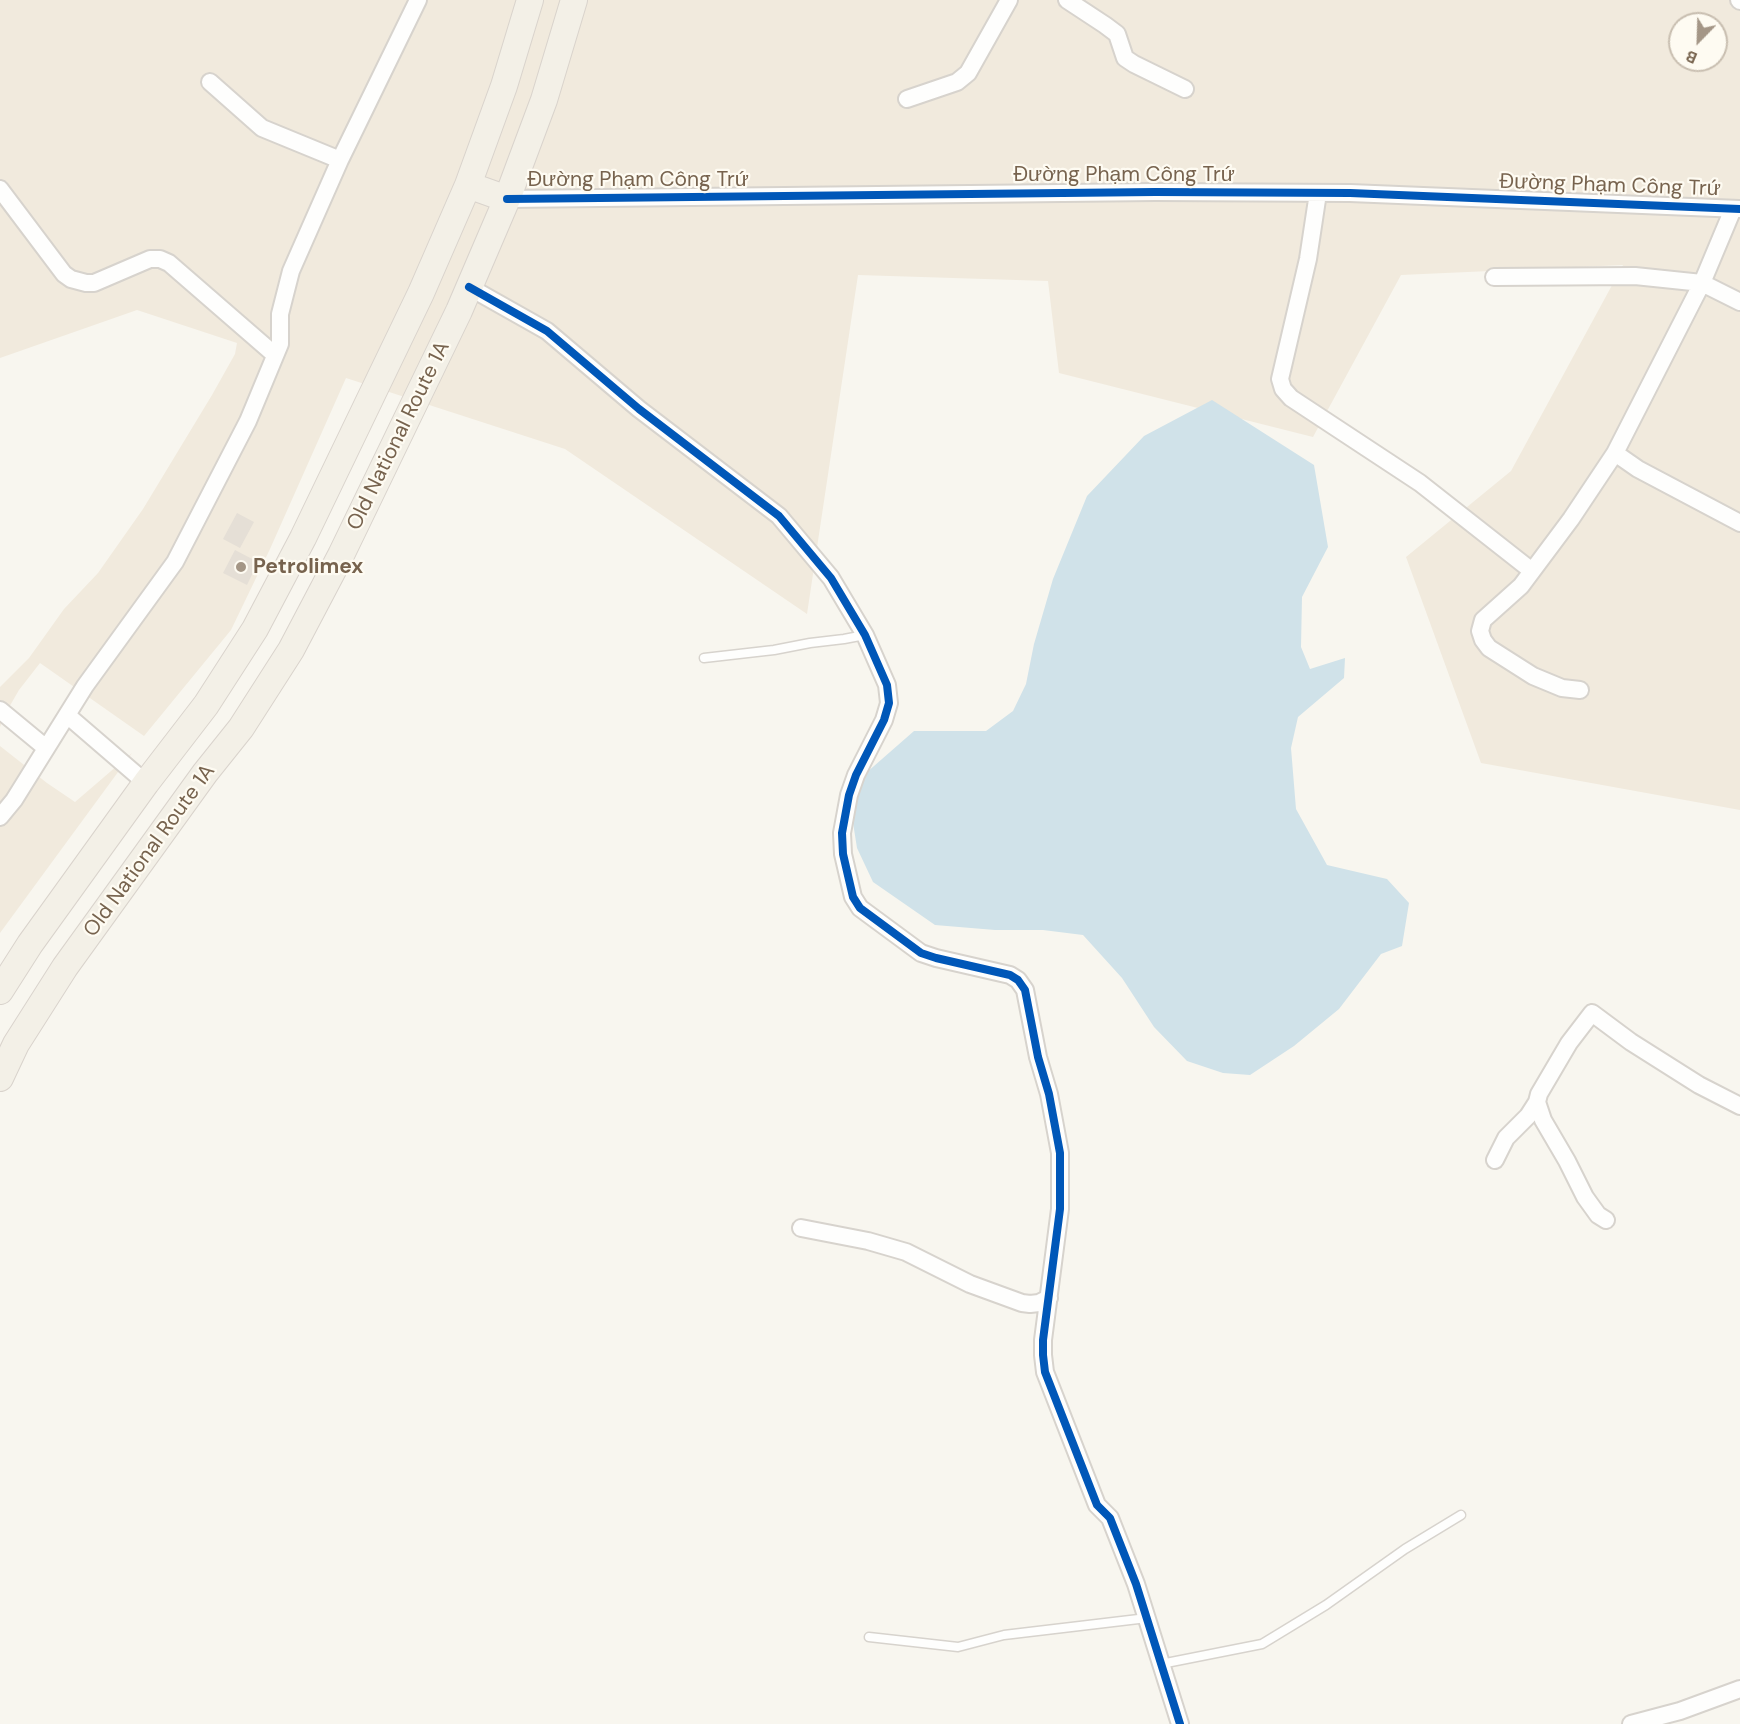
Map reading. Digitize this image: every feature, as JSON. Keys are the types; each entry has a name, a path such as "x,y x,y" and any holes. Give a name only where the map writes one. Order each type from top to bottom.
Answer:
{"main road":[{"name":"Old National Route 1A","path":"0,991 30,944 146,783 206,705 255,629 303,538 421,293 468,184 504,86 530,0"},
{"name":"Old National Route 1A","path":"0,1078 16,1044 65,967 198,783 241,728 291,650 346,545 470,287 507,199 544,100 574,0"},
{"path":"468,184 507,199"}],"street":[{"path":"0,817 14,800 85,686 175,562 248,421 280,344 280,314 291,271 340,160 418,0"},
{"path":"907,99 957,82 968,73 1009,0"},
{"path":"1067,0 1117,34 1125,58 1185,89"},
{"path":"210,82 262,128 340,160"},
{"path":"0,189 64,274 71,279 94,283 150,259 159,259 169,263 275,355"},
{"name":"Đường Phạm Công Trứ","path":"507,199 1155,192 1318,193 1736,209"},
{"path":"1318,193 1308,259 1280,379 1283,389 1291,398 1420,483 1532,571"},
{"path":"1580,690 1562,688 1533,676 1509,662 1489,648 1480,631 1484,620 1521,586 1615,453 1702,283 1736,209"},
{"path":"1494,277 1635,276 1702,283 1740,302"},
{"path":"470,287 547,331 639,410 779,516 831,578 865,635 887,685 889,704 884,720 856,775 849,795 842,833 843,854 853,897 860,908 921,953 1010,975 1018,980 1025,990 1060,1154 1060,1209 1043,1340 1045,1372 1097,1505 1110,1518 1136,1584 1180,1724"},
{"path":"1615,453 1638,469 1740,523"},
{"path":"0,710 46,748"},
{"path":"66,716 146,783"},
{"path":"1495,1160 1506,1138 1528,1116 1569,1043 1592,1013 1641,1048 1740,1106"},
{"path":"1537,1102 1543,1120 1585,1197 1598,1215 1606,1220"},
{"path":"801,1228 868,1241 906,1252 970,1284 1022,1303 1039,1303 1049,1298"},
{"path":"1631,1724 1680,1711 1740,1689"}],"lane":[{"path":"704,658 774,650 865,635"},
{"path":"1161,1664 1262,1644 1326,1605 1369,1573 1461,1515"},
{"path":"869,1637 958,1647 1004,1635 1147,1618"}],"shaded area":[{"path":"0,0 1740,0 1740,810 1481,763 1406,557 1511,471 1623,265 1401,275 1313,437 1059,373 1048,281 858,275 807,614 565,449 346,378 270,549 231,630 144,736 40,663 19,690 0,727 0,687 29,658 64,609 98,573 143,509 235,354 237,343 137,310 0,358"},
{"path":"1212,400 1314,465 1328,547 1302,597 1301,647 1310,669 1345,658 1344,678 1298,717 1291,748 1296,809 1327,865 1387,879 1409,903 1402,946 1381,954 1339,1009 1294,1046 1250,1075 1223,1073 1187,1061 1154,1027 1122,978 1083,935 1043,930 995,930 935,925 873,882 857,848 850,804 866,773 914,731 986,731 1013,711 1026,684 1034,644 1053,579 1087,496 1144,436"},
{"path":"0,746 75,802 132,753 0,933"}],"building":[{"path":"237,513 254,522 240,548 223,539"},
{"path":"235,550 258,562 247,585 223,573"}],"cycle path":[{"path":"507,199 1155,192 1350,193 1740,209"},
{"path":"469,287 547,331 639,409 779,516 831,578 865,635 887,685 889,703 884,720 856,775 849,795 842,833 843,854 853,897 860,908 921,953 1010,975 1018,980 1025,990 1060,1153 1060,1209 1043,1340 1045,1372 1097,1505 1110,1518 1136,1584 1180,1724"}],"place":[{"name":"Petrolimex","path":"241,567"}]}
